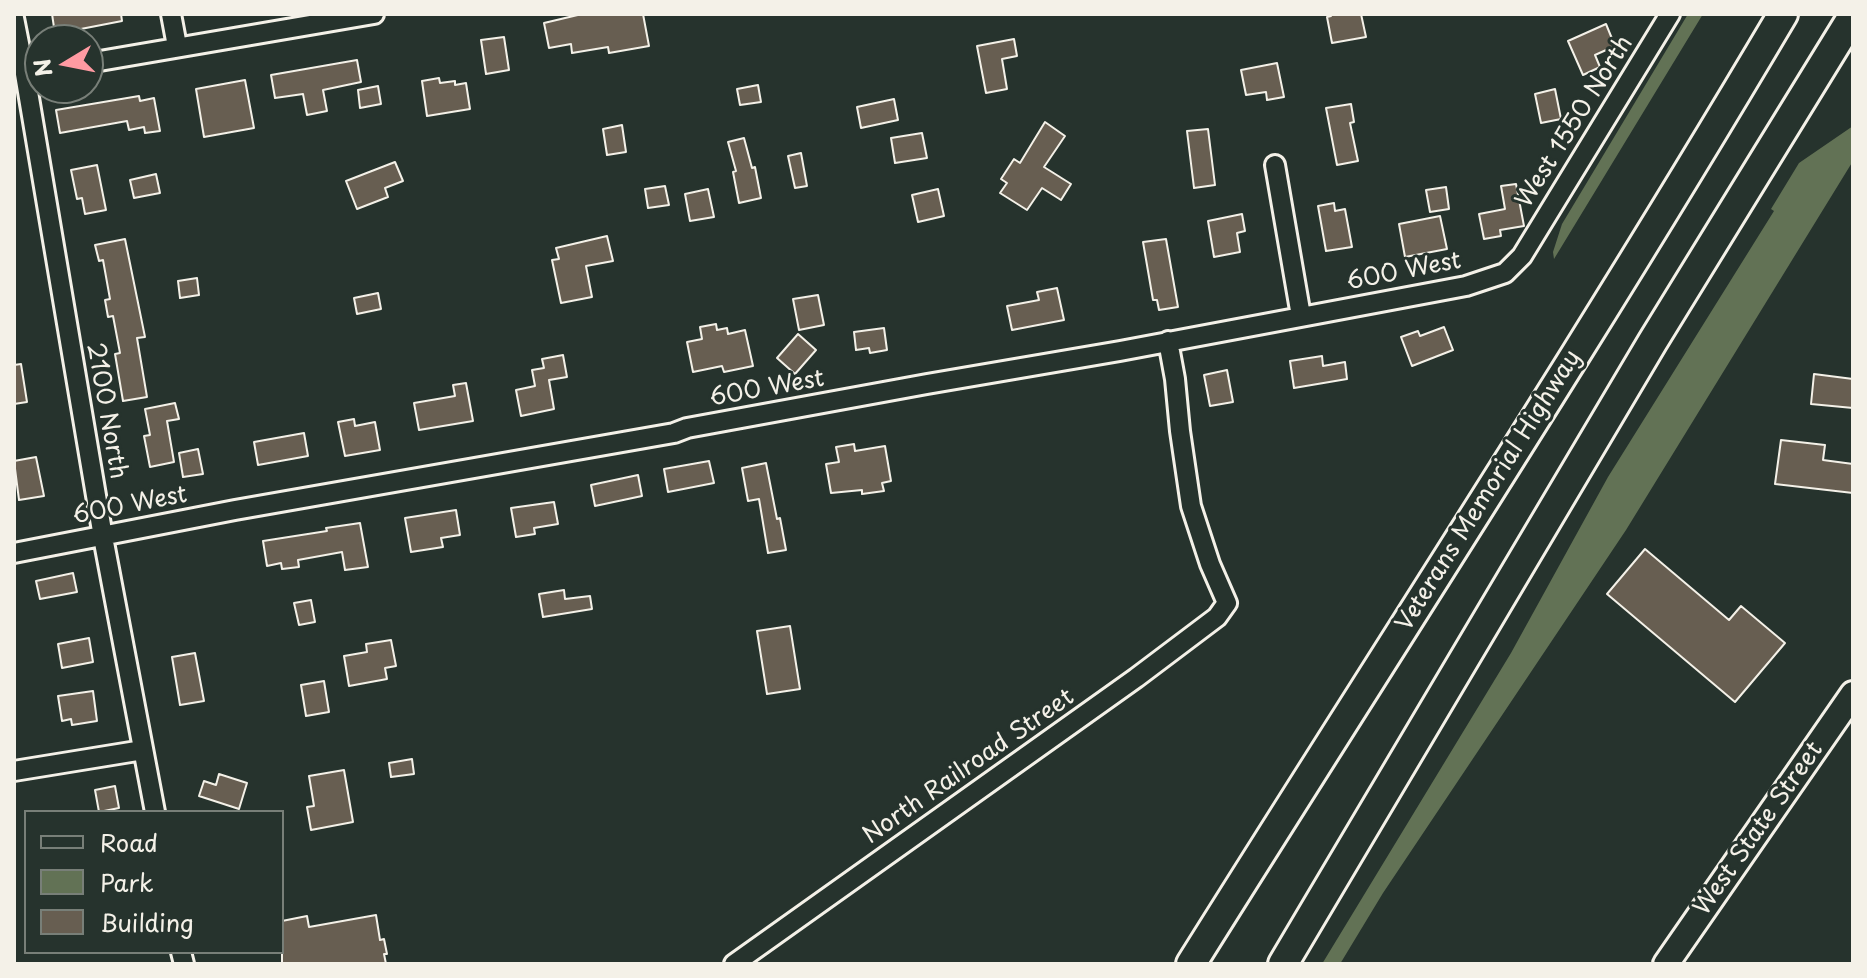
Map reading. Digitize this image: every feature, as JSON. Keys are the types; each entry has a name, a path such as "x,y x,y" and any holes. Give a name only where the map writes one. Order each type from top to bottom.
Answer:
{"highway":[{"name":"Veterans Memorial Highway","path":"1191,964 1583,342 1783,14"},
{"path":"1283,964 1653,341 1853,16"}],"main road":[{"name":"West State Street","path":"1666,964 1853,694"}],"street":[{"path":"171,14 177,46"},
{"path":"104,60 374,14"},
{"name":"West 1550 North","path":"1522,256 1670,14"},
{"name":"2100 North","path":"14,18 24,47"},
{"name":"2100 North","path":"38,104 103,537 155,810"},
{"path":"1275,165 1301,316"},
{"name":"600 West","path":"14,553 1466,286 1505,273 1522,256"},
{"name":"North Railroad Street","path":"734,964 1136,678 1217,617 1227,603 1191,506 1168,341"},
{"path":"14,771 143,750"}],"green space":[{"path":"1688,14 1703,14 1554,259 1553,252 1562,224"},
{"path":"1853,126 1853,161 1626,530 1383,893 1340,964 1322,964 1511,653 1608,477 1774,211 1771,209 1799,163"}],"building":[{"path":"52,14 121,14 122,21 104,24 54,24"},
{"path":"582,14 643,14 649,46 609,53 608,47 572,53 571,44 549,48 544,23"},
{"path":"1330,14 1361,14 1366,37 1332,43 1327,17"},
{"path":"1606,24 1615,46 1595,55 1600,67 1583,75 1568,41"},
{"path":"504,37 509,70 486,74 481,40"},
{"path":"1014,39 1017,56 1002,59 1007,89 986,93 977,46"},
{"path":"357,60 361,82 323,90 327,111 307,115 303,94 275,98 271,75"},
{"path":"1277,63 1284,97 1267,100 1266,92 1246,95 1241,70"},
{"path":"439,78 440,83 466,83 470,109 427,116 422,81"},
{"path":"245,80 254,128 204,137 196,89"},
{"path":"758,85 761,102 740,105 737,89"},
{"path":"378,86 381,104 360,108 358,90"},
{"path":"1555,89 1561,119 1541,123 1535,94"},
{"path":"139,96 140,101 154,98 160,131 145,133 144,127 129,130 127,121 60,133 56,110"},
{"path":"894,99 898,120 861,128 857,107"},
{"path":"1351,104 1354,122 1350,123 1358,161 1337,165 1326,108"},
{"path":"1045,122 1065,136 1044,167 1071,184 1061,200 1042,188 1027,210 1000,193 1007,183 1001,179 1014,159 1020,163"},
{"path":"622,125 626,152 607,155 603,129"},
{"path":"1208,129 1215,185 1194,188 1187,131"},
{"path":"922,133 927,158 895,163 891,138"},
{"path":"744,138 752,168 755,167 761,198 739,203 733,172 736,171 728,142"},
{"path":"801,153 807,186 795,188 788,156"},
{"path":"395,162 403,181 385,188 388,197 357,209 346,181"},
{"path":"97,165 106,210 85,214 82,198 77,199 71,170"},
{"path":"156,174 160,193 134,198 130,180"},
{"path":"1516,184 1524,226 1500,230 1501,236 1484,239 1479,214 1505,209 1501,186"},
{"path":"665,186 669,205 648,208 645,189"},
{"path":"1446,187 1449,209 1430,212 1426,190"},
{"path":"708,189 714,217 690,221 685,194"},
{"path":"938,189 944,216 918,222 912,195"},
{"path":"1334,203 1335,211 1345,209 1352,247 1326,251 1318,206"},
{"path":"1242,214 1245,231 1237,233 1240,252 1214,257 1208,221"},
{"path":"1440,216 1447,249 1405,257 1399,224"},
{"path":"607,236 613,261 586,266 592,297 561,303 552,260 559,259 556,248"},
{"path":"125,239 145,337 137,338 147,397 123,401 115,354 120,353 113,316 108,317 105,300 110,299 103,260 99,261 95,245"},
{"path":"1166,239 1178,307 1159,310 1157,300 1153,300 1143,242"},
{"path":"197,278 199,295 180,298 178,281"},
{"path":"1057,288 1064,320 1012,330 1007,306 1039,300 1037,292"},
{"path":"378,293 381,309 357,314 354,298"},
{"path":"818,295 824,325 799,330 793,299"},
{"path":"716,324 717,330 727,328 728,334 745,330 753,366 724,372 722,366 693,372 687,342 702,339 700,327"},
{"path":"1444,327 1453,350 1412,366 1401,337 1418,331 1420,336"},
{"path":"884,328 887,350 870,353 869,348 856,350 854,332"},
{"path":"798,334 816,350 795,374 777,358"},
{"path":"563,355 567,377 549,380 554,409 521,416 516,390 535,386 532,370 544,368 542,359"},
{"path":"1322,356 1323,366 1345,362 1347,379 1294,388 1290,361"},
{"path":"21,364 27,402 14,404 14,365"},
{"path":"1227,370 1233,402 1210,406 1204,375"},
{"path":"1814,374 1853,379 1853,408 1811,404"},
{"path":"466,383 473,421 419,430 414,403 455,396 453,385"},
{"path":"175,403 179,419 167,421 174,462 150,467 144,436 150,435 145,409"},
{"path":"354,419 355,426 375,422 380,450 345,456 338,422"},
{"path":"304,433 308,456 258,465 254,442"},
{"path":"1781,440 1825,445 1823,460 1853,464 1853,493 1775,484"},
{"path":"854,444 855,451 885,446 891,481 882,483 884,491 831,493 826,464 839,462 836,447"},
{"path":"198,449 203,474 183,477 179,453"},
{"path":"36,457 44,496 19,500 14,461"},
{"path":"709,461 714,483 668,492 664,469"},
{"path":"766,463 786,550 768,553 759,499 748,501 742,468"},
{"path":"638,475 642,496 595,506 591,485"},
{"path":"554,502 558,524 534,528 535,534 516,537 511,508"},
{"path":"456,510 460,535 441,538 443,547 411,552 405,518"},
{"path":"360,523 368,567 345,570 342,552 298,560 299,567 282,569 281,563 267,566 263,541"},
{"path":"1645,549 1729,620 1741,606 1785,643 1735,702 1607,594"},
{"path":"73,573 77,592 40,599 36,581"},
{"path":"564,590 565,599 590,596 592,609 543,617 539,594"},
{"path":"311,600 315,622 299,625 294,603"},
{"path":"790,626 800,689 767,694 757,631"},
{"path":"89,638 93,662 62,668 58,644"},
{"path":"391,640 396,666 385,668 387,679 349,686 344,656 367,652 366,644"},
{"path":"195,653 204,701 180,705 172,657"},
{"path":"324,681 329,712 306,716 301,685"},
{"path":"93,691 97,721 72,725 71,719 62,721 58,696"},
{"path":"412,759 414,774 391,777 389,763"},
{"path":"344,770 353,822 311,830 307,807 314,806 309,776"},
{"path":"219,774 247,783 239,809 199,796 204,781 216,785"},
{"path":"115,786 119,808 99,810 95,790"},
{"path":"376,915 380,940 384,939 386,964 282,964 284,921 307,916 309,927"}]}
